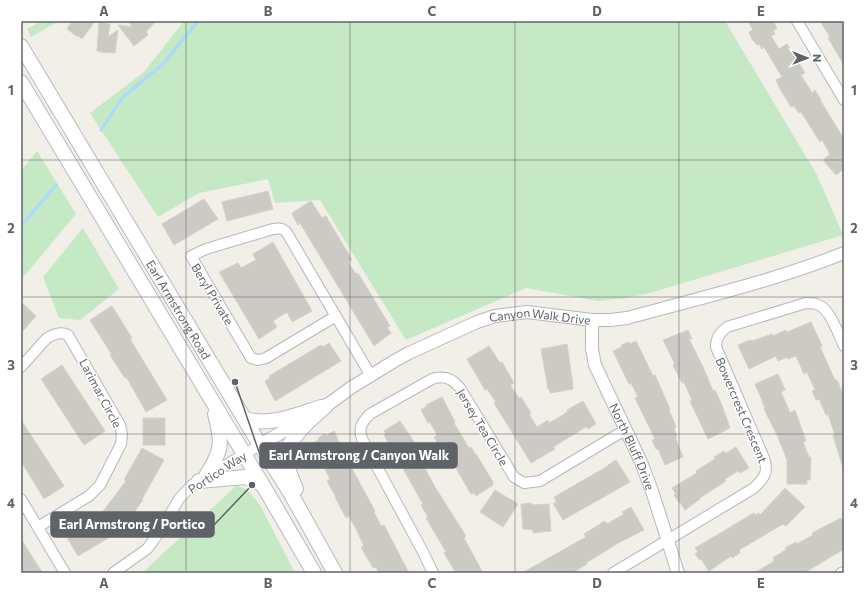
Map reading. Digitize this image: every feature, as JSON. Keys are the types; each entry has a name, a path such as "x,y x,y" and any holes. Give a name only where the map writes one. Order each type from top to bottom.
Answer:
{"main road":[{"name":"Earl Armstrong Road","path":"21,46 246,419 260,445 291,494 335,573"},
{"name":"Earl Armstrong Road","path":"21,82 314,573"},
{"path":"202,478 217,458 220,443 220,432 212,400"},
{"path":"246,419 261,422 326,406"},
{"path":"310,527 288,469 286,454 290,445 308,422 326,406"},
{"path":"202,478 241,477 250,478 262,484"}],"street":[{"path":"797,21 844,100"},
{"name":"Beryl Private","path":"336,316 271,355 262,359 254,359 250,357 191,256 206,249 281,228 287,233 336,316 371,376"},
{"name":"Canyon Walk Drive","path":"260,445 326,406 352,387 410,353 477,322 495,316 527,312 592,320 610,320 634,316 764,281 808,267 844,253"},
{"name":"Bowercrest Crescent","path":"667,541 754,488 765,476 767,468 764,458 716,347 716,339 720,333 727,327 806,303 817,304 824,308 831,318 844,346"},
{"name":"North Bluff Drive","path":"592,320 593,358 601,379 641,462 652,490 678,573"},
{"name":"Larimar Circle","path":"21,367 50,336 62,333 68,335 120,425 122,434 121,444 100,485 89,496 38,527"},
{"name":"Jersey Tea Circle","path":"432,573 423,552 362,440 360,429 363,420 370,414 432,379 440,377 449,378 460,388 514,477 524,483 540,481 625,430"},
{"name":"Portico Way","path":"113,573 147,549 161,530 179,499 192,485 260,445"},
{"path":"21,499 65,573"},
{"path":"612,573 667,541"}],"green space":[{"path":"42,21 59,21 31,37 27,29"},
{"path":"184,21 725,21 817,175 843,235 650,293 626,298 598,301 526,288 406,340 320,200 275,203 268,179 199,193 158,217 90,113 144,72"},
{"path":"37,151 76,214 21,280 21,171"},
{"path":"83,228 119,289 80,320 59,318 43,277"},
{"path":"236,486 247,489 260,505 295,573 142,573"}],"building":[{"path":"72,21 95,21 82,39 67,29"},
{"path":"128,21 156,21 146,32 148,35 134,46 118,25 132,27"},
{"path":"748,21 773,21 777,28 773,31 775,34 771,36 779,49 787,44 805,73 801,75 812,93 815,90 844,139 844,169 836,175 823,160 830,154 822,140 820,142 801,112 799,113 794,106 791,107 779,87 776,80 782,77 764,47 762,49 759,44 757,45 752,39 749,32 753,30"},
{"path":"820,21 844,21 844,65 828,38 830,37"},
{"path":"99,22 110,24 108,37 118,30 115,53 97,51"},
{"path":"268,191 273,209 227,221 222,202"},
{"path":"204,199 218,219 174,245 162,224"},
{"path":"311,201 322,218 326,216 352,260 348,262 356,274 358,273 390,326 387,327 391,333 374,346 300,223 298,225 293,216 292,213"},
{"path":"273,242 312,311 292,322 287,312 273,321 277,327 259,339 219,272 238,263 241,268 256,260 253,254"},
{"path":"21,302 36,316 21,333"},
{"path":"112,306 167,400 146,412 127,378 125,378 110,355 112,355 90,320"},
{"path":"811,322 822,346 820,347 844,396 844,465 842,465 828,414 826,415 819,399 816,400 812,391 815,390 807,372 804,374 796,356 788,359 787,357 778,361 776,356 749,369 738,345 772,334 773,336 786,330 787,332"},
{"path":"688,330 692,339 689,339 713,391 715,390 721,403 730,428 708,439 690,401 692,400 684,382 682,383 673,365 675,364 663,340"},
{"path":"636,341 653,376 655,375 676,427 674,429 677,436 676,440 683,457 665,465 658,449 656,449 652,440 655,439 635,398 638,397 631,383 629,384 613,351 622,347 621,345 629,342 630,344"},
{"path":"329,343 341,361 275,401 265,381 270,378 269,376 321,345 323,347"},
{"path":"567,344 573,389 550,393 541,349"},
{"path":"489,346 500,363 502,362 514,383 510,385 519,398 521,397 531,413 529,414 537,427 548,420 549,423 583,401 596,424 588,429 586,427 553,447 555,449 531,463 494,403 496,402 487,389 485,390 467,359"},
{"path":"62,365 105,431 84,445 41,379"},
{"path":"778,374 785,390 781,392 790,413 795,410 806,441 803,442 809,457 811,457 810,480 807,480 807,484 787,484 787,460 778,437 764,409 765,408 755,384"},
{"path":"442,397 455,422 454,423 469,448 471,447 476,454 493,482 493,485 476,496 474,493 471,494 449,456 446,457 434,437 437,435 421,410 427,406 426,405"},
{"path":"143,418 165,418 165,445 143,445"},
{"path":"21,420 64,486 44,499 21,461"},
{"path":"400,421 425,458 421,461 435,487 466,536 464,538 483,573 456,573 444,553 446,552 426,518 428,517 421,505 423,504 384,435 386,434 384,431"},
{"path":"334,431 350,465 375,511 374,512 381,526 384,525 409,573 379,573 376,567 373,568 361,547 364,546 349,516 346,518 335,497 327,481 330,479 325,467 312,443 319,440 318,438 325,434 326,436"},
{"path":"736,447 749,468 740,473 738,471 725,479 726,481 685,510 674,495 676,494 672,488 697,473 696,471 715,459 714,457 724,451 726,453"},
{"path":"142,448 164,460 142,499 143,500 122,529 101,514 126,481 124,480"},
{"path":"616,460 630,482 563,520 553,503 557,503 554,497"},
{"path":"785,488 805,507 786,526 783,524 739,550 740,553 732,558 731,556 709,571 701,559 700,560 695,554 698,552 695,548 754,513 755,515 759,513 760,515"},
{"path":"495,490 518,504 503,527 480,512"},
{"path":"531,503 531,505 549,504 551,531 533,533 533,530 523,529 521,504"},
{"path":"631,507 644,530 620,542 572,573 522,573 586,537 584,534 605,521 607,524 624,514 622,512"},
{"path":"96,515 110,537 78,556 65,534"},
{"path":"841,518 844,522 844,549 804,573 754,573 773,562 774,557 786,550 785,548 796,542 797,544 813,535 812,533"},
{"path":"21,539 38,566 43,573 21,573"}],"waterway":[{"path":"101,130 122,98 164,63 198,21"},
{"path":"21,226 56,185"}],"place":[{"name":"Earl Armstrong / Canyon Walk","path":"235,382"},
{"name":"Earl Armstrong / Portico","path":"252,485"}]}
